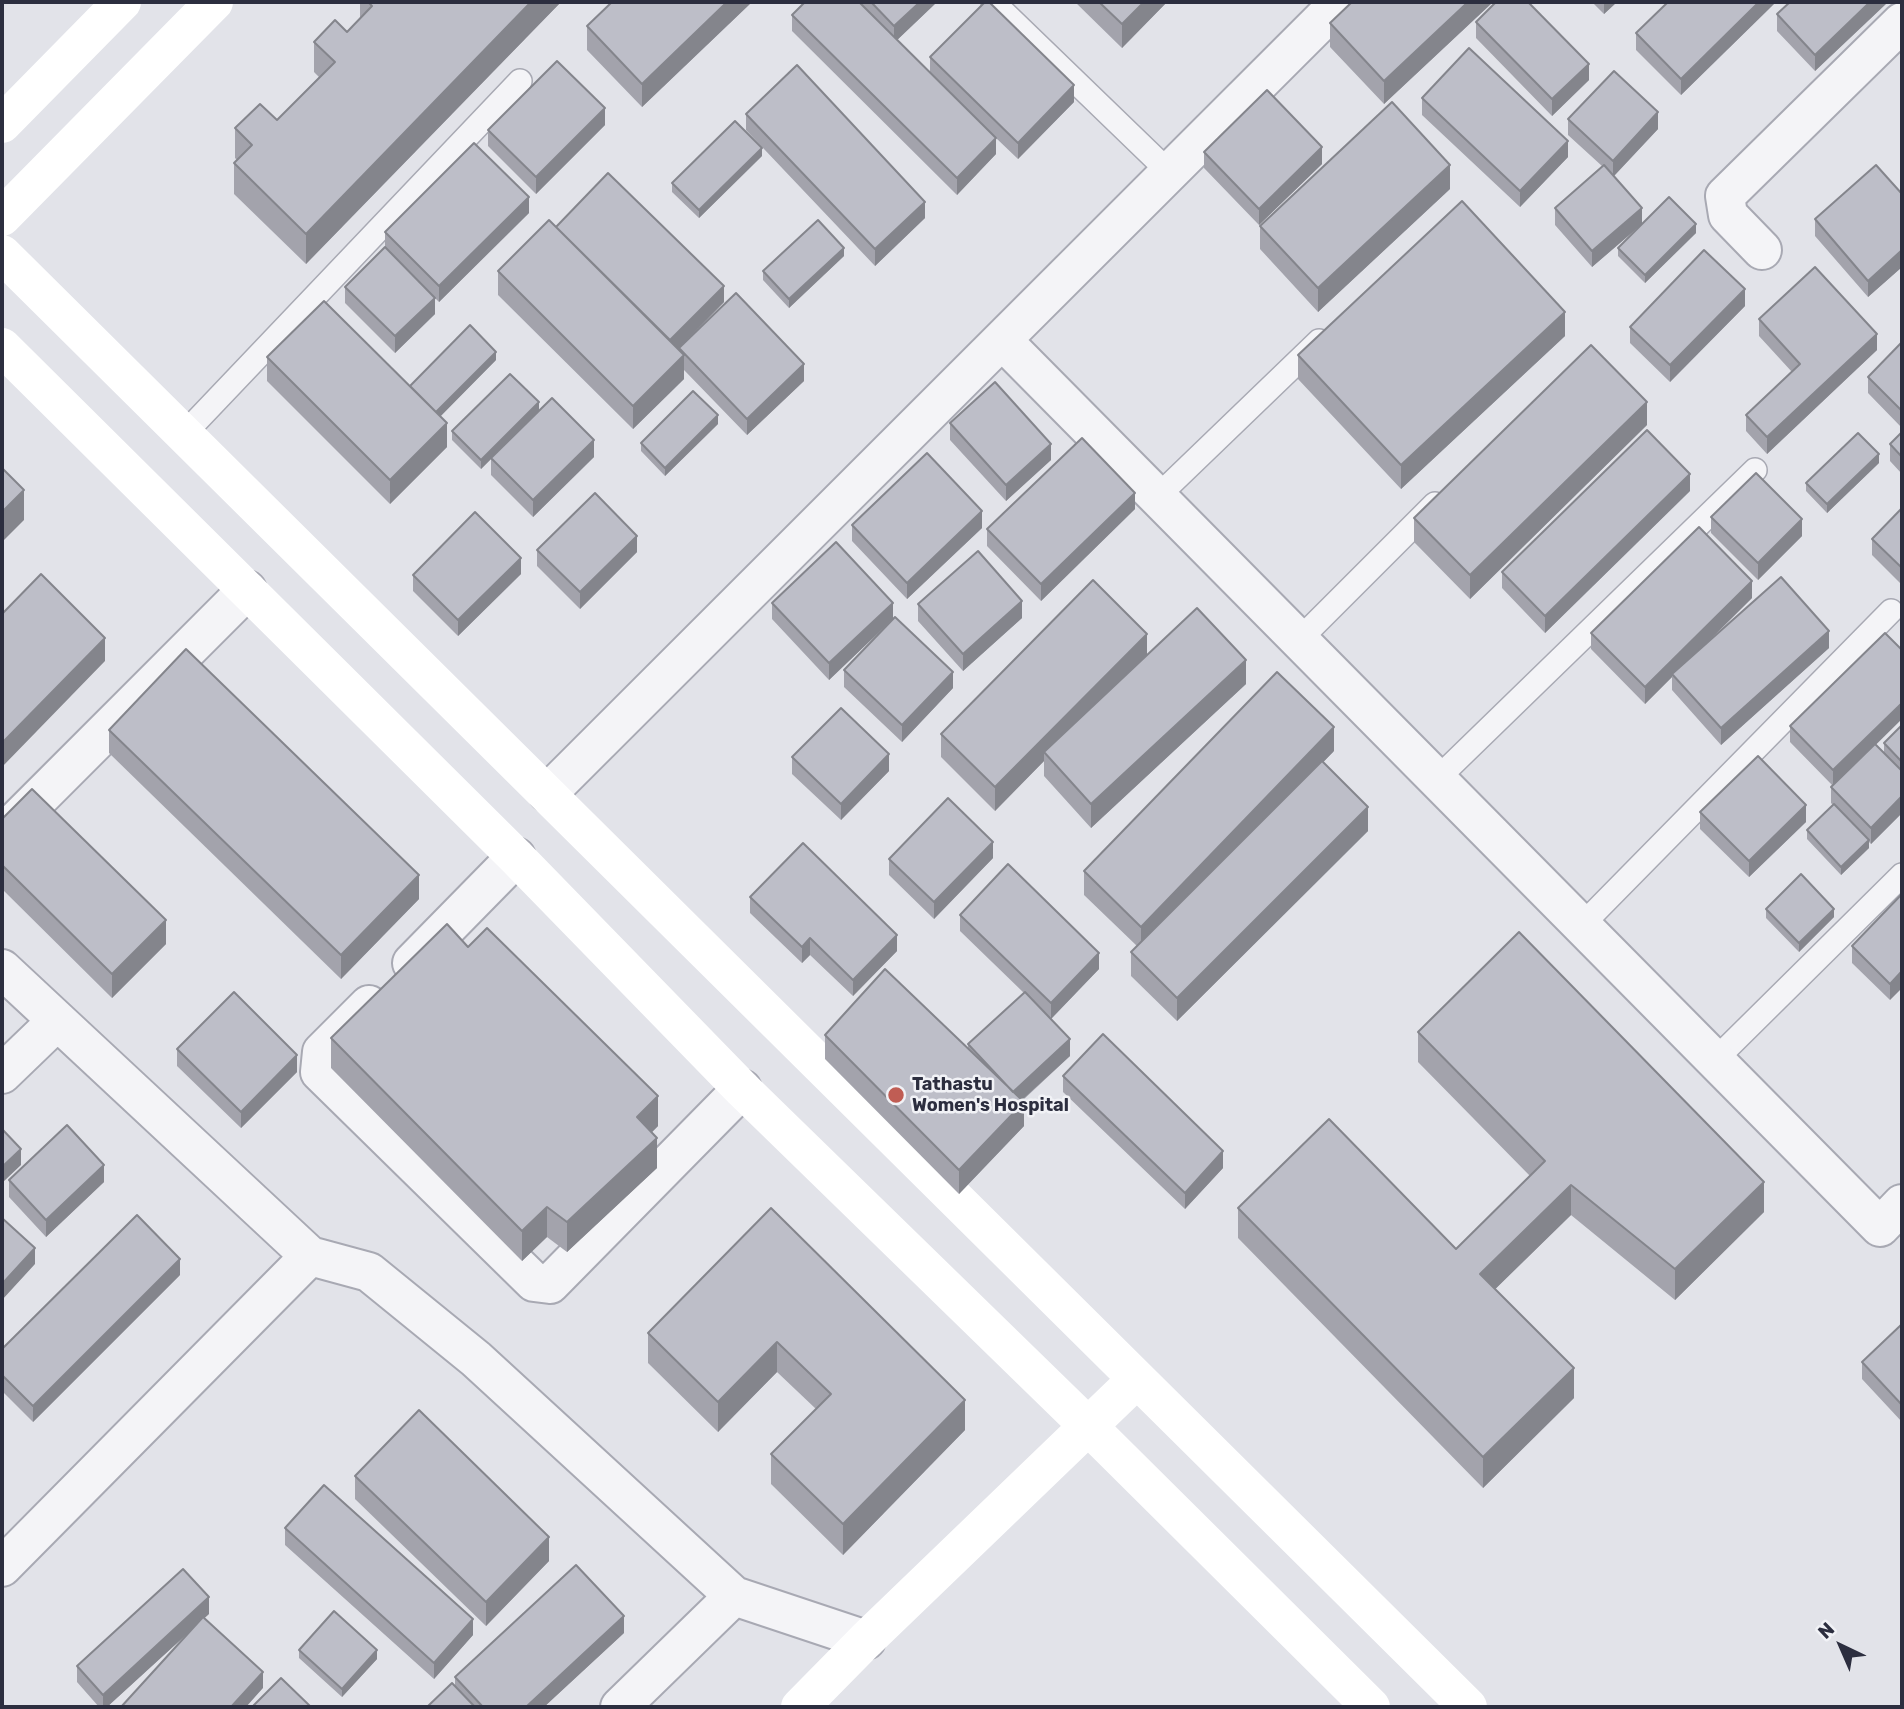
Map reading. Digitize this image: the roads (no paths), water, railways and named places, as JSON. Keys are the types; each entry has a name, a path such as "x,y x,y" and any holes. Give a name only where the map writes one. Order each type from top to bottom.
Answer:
{"street":[{"path":"2,124 122,2"},
{"path":"2,217 214,2"},
{"path":"548,793 1339,2"},
{"path":"1762,250 1728,215 1725,195 1902,22"},
{"path":"2,254 1468,1707"},
{"path":"1002,340 1880,1227 1902,1204"},
{"path":"2,347 516,857 742,1089 1371,1707"},
{"path":"2,835 247,590"},
{"path":"516,857 322,1052 320,1072 534,1283 550,1284 742,1089"},
{"path":"2,969 310,1256 369,1272 476,1359 734,1596 866,1640"},
{"path":"2,1074 57,1021"},
{"path":"2,1567 310,1256"},
{"path":"800,1707 1136,1380"},
{"path":"620,1707 734,1596"}],"lane":[{"path":"993,2 1169,173"},
{"path":"185,433 520,81"},
{"path":"1157,497 1337,324"},
{"path":"1437,779 1755,470"},
{"path":"1299,640 1453,486"},
{"path":"1582,925 1891,611"},
{"path":"1715,1060 1902,875"}],"place":[{"name":"Tathastu Women's Hospital","path":"896,1095"}]}
